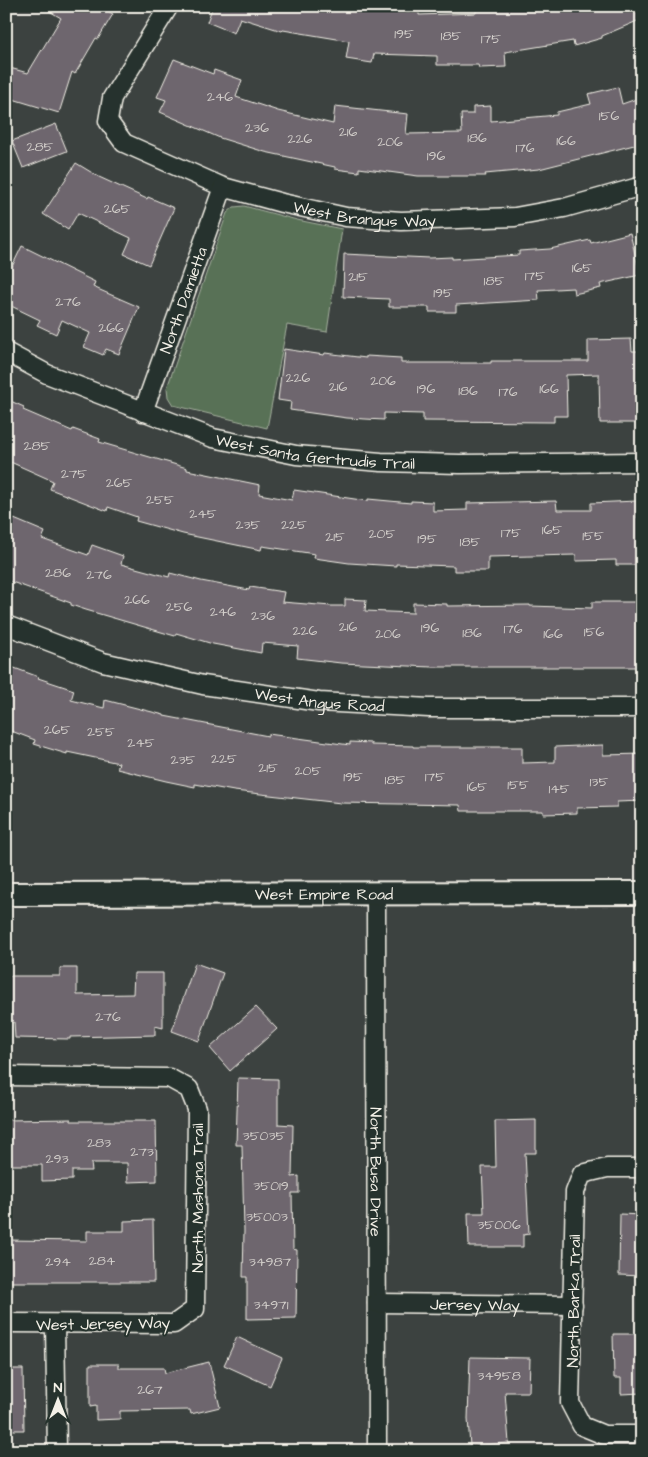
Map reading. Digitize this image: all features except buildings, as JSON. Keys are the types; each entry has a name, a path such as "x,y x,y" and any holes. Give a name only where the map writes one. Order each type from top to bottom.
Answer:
{"street":[{"name":"West Brangus Way","path":"169,6 112,98 108,121 124,143 223,188 282,203 346,216 401,221 515,216 564,208 642,186"},
{"name":"North Damietta","path":"143,412 223,188"},
{"name":"West Santa Gertrudis Trail","path":"6,352 46,374 213,438 296,455 381,462 421,463 642,462"},
{"name":"West Angus Road","path":"6,625 103,662 203,684 319,702 429,708 642,708"},
{"name":"West Empire Road","path":"6,894 642,892"},
{"name":"North Busa Drive","path":"376,893 377,1451"},
{"name":"North Mashona Trail","path":"6,1076 169,1078 189,1089 197,1109 196,1309"},
{"name":"North Barka Trail","path":"642,1168 607,1168 582,1174 575,1192 570,1403 582,1426 604,1435 642,1435"},
{"name":"Jersey Way","path":"376,1303 573,1305"},
{"name":"West Jersey Way","path":"6,1323 174,1324 196,1309"},
{"path":"55,1324 57,1451"}],"green space":[{"path":"244,206 297,220 342,229 327,332 287,325 267,428 173,405 168,397 167,388 227,213 234,207"}]}
